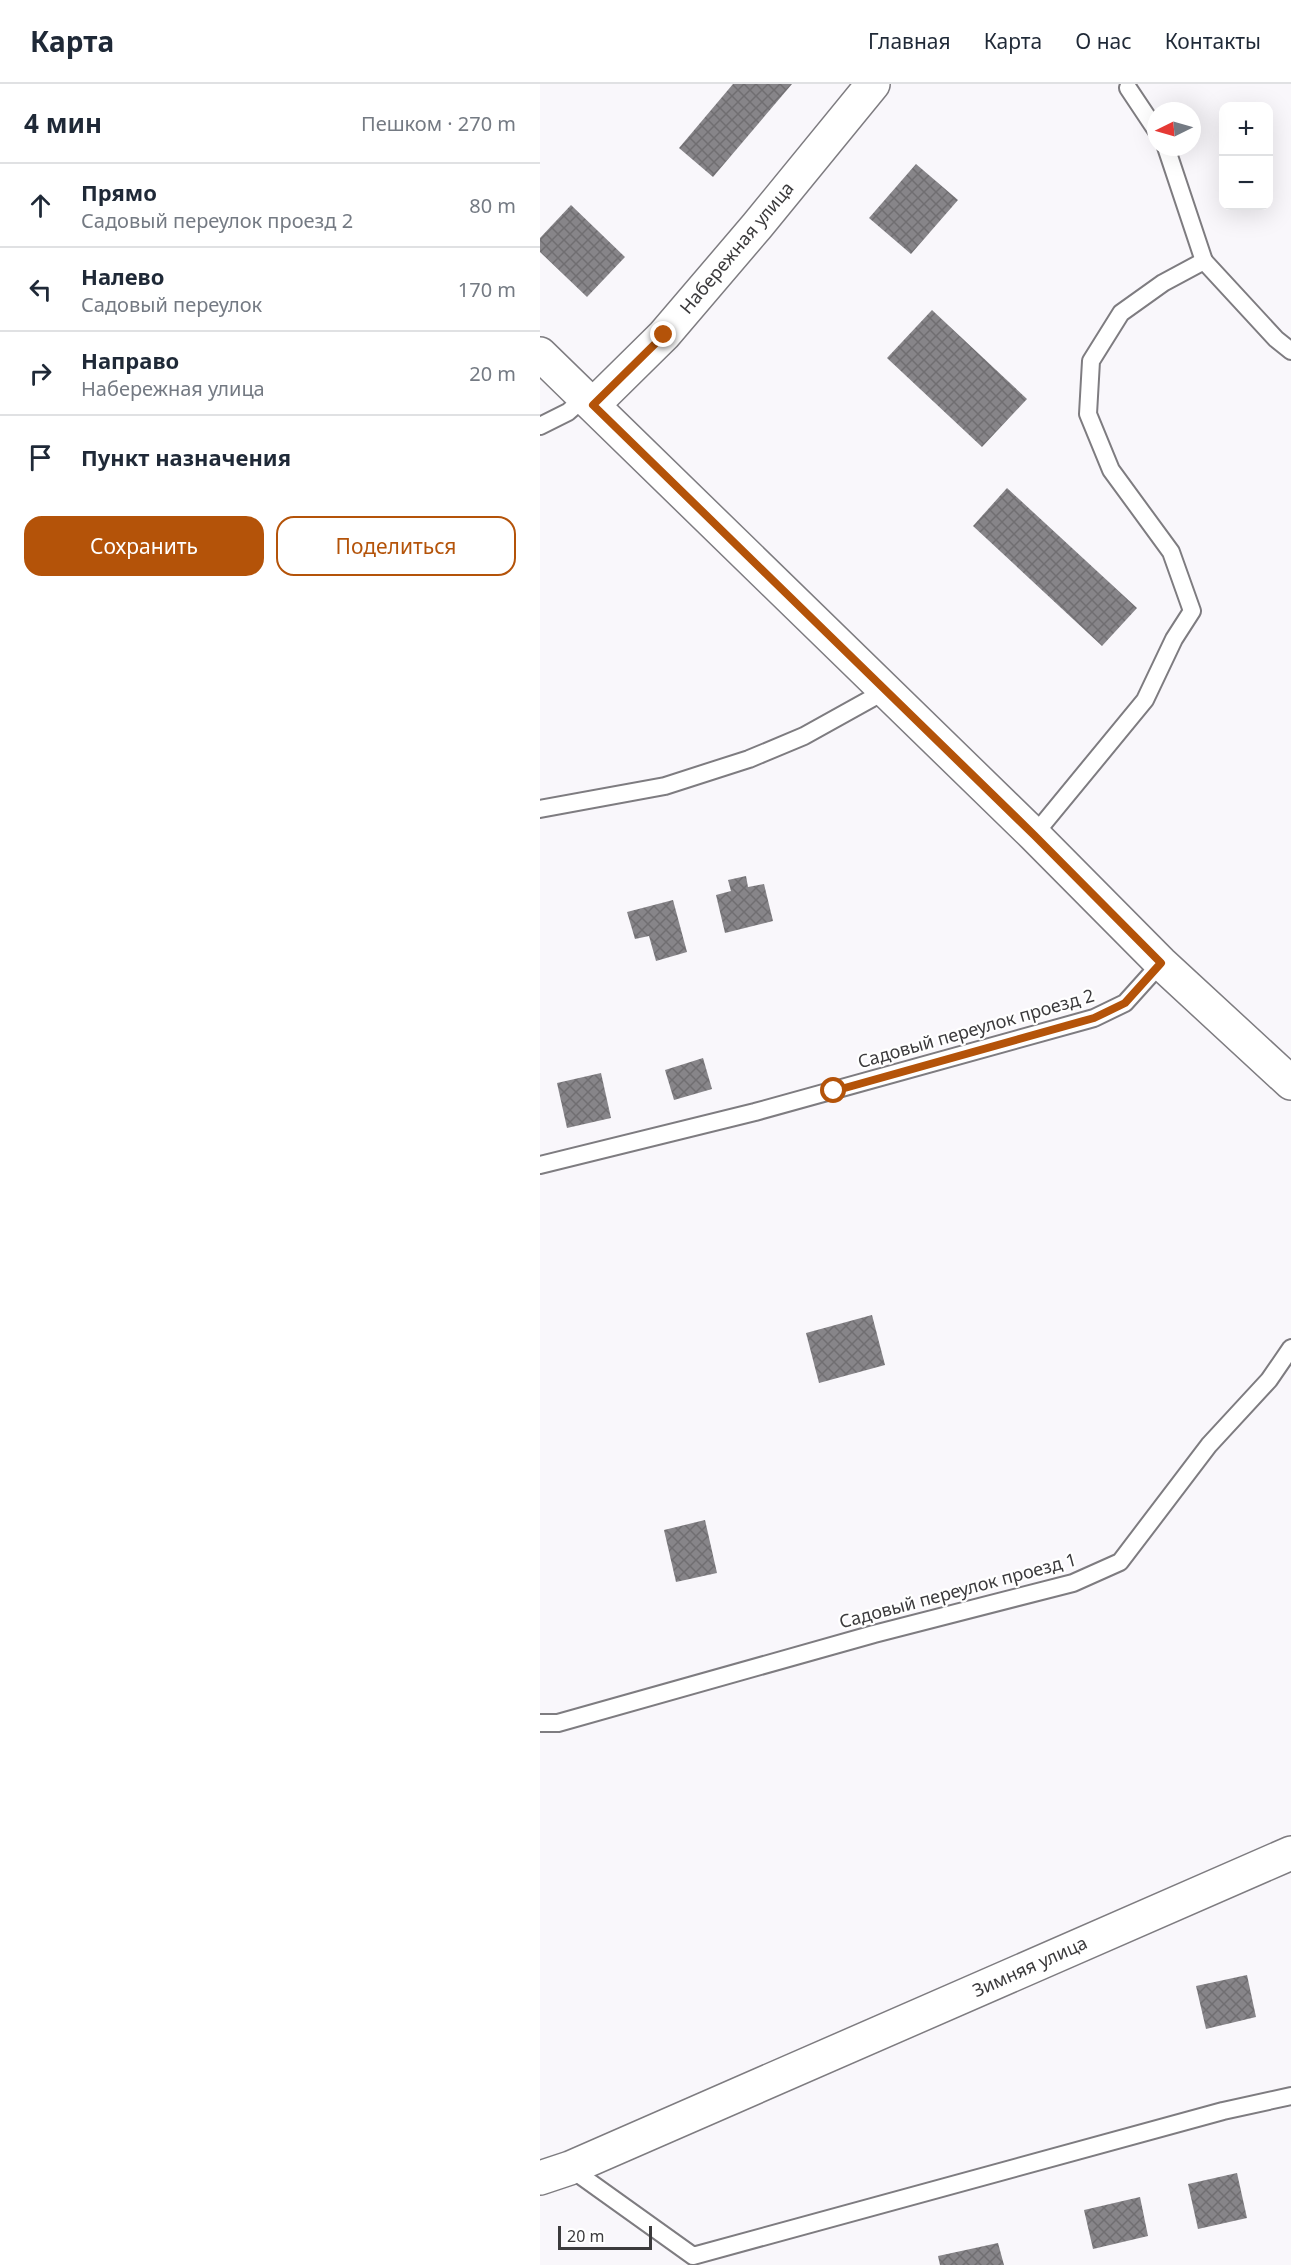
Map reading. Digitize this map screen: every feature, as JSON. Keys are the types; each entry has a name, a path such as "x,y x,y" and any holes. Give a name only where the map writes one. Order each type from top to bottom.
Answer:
{"street":[{"name":"Набережная улица","path":"589,401 664,335 873,84"},
{"path":"540,354 1034,835 1161,963 1291,1083"},
{"name":"Зимняя улица","path":"555,2173 1291,1853"}],"lane":[{"path":"1128,88 1147,116"},
{"path":"1169,156 1204,261 1276,339 1291,351"},
{"path":"1034,835 1145,700 1174,639 1192,611 1171,552 1111,470 1088,414 1091,361 1121,313 1163,283 1204,261"},
{"path":"540,426 553,422 589,401"},
{"path":"540,809 665,786 748,759 804,736 885,691"},
{"name":"Садовый переулок проезд 2","path":"540,1165 755,1112 1094,1018 1125,1003 1161,963"},
{"name":"Садовый переулок проезд 1","path":"540,1723 558,1723 874,1634 1073,1583 1120,1562 1209,1445 1269,1380 1291,1348"},
{"path":"555,2173 693,2256 1223,2111 1291,2096"}],"building":[{"path":"733,84 792,84 713,177 679,148"},
{"path":"916,164 958,200 911,254 869,218"},
{"path":"571,205 625,257 587,297 540,252 540,238"},
{"path":"932,310 1027,399 982,447 887,358"},
{"path":"1007,488 1137,608 1102,646 973,526"},
{"path":"746,876 748,887 764,884 773,921 725,933 716,895 731,891 728,880"},
{"path":"673,900 687,952 656,961 649,936 635,939 627,912"},
{"path":"703,1058 712,1089 674,1100 665,1070"},
{"path":"601,1073 611,1118 567,1128 557,1083"},
{"path":"872,1315 885,1365 819,1383 806,1333"},
{"path":"705,1520 717,1573 676,1582 664,1530"},
{"path":"1247,1975 1256,2017 1206,2029 1196,1986"},
{"path":"1237,2173 1247,2218 1198,2229 1188,2184"},
{"path":"1140,2197 1148,2236 1093,2249 1084,2210"},
{"path":"998,2243 1004,2265 940,2265 938,2256"}],"route":[{"path":"664,335 593,405 1034,835 1161,963 1125,1003 1094,1018 834,1091"}]}
